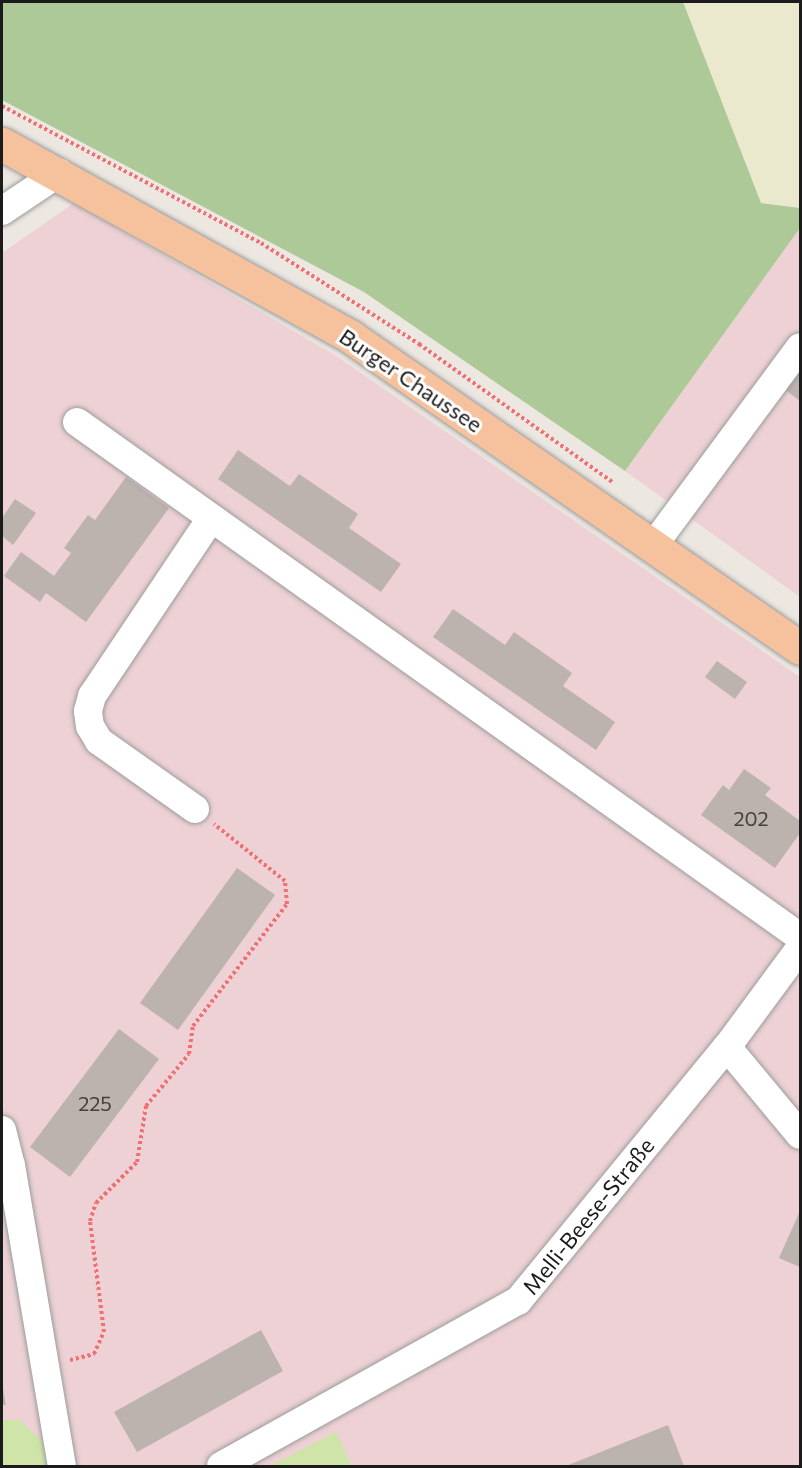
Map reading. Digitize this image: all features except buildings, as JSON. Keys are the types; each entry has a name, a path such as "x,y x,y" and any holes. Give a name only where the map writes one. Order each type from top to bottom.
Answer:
{"main road":[{"name":"Burger Chaussee","path":"2,144 59,173 351,337 801,648"}],"street":[{"path":"2,211 59,173"},
{"path":"652,546 801,347"},
{"path":"77,422 801,938"},
{"path":"195,809 99,741 90,726 88,711 92,696 212,518"},
{"name":"Melli-Beese-Straße","path":"221,1467 518,1301 727,1047 801,948"},
{"path":"727,1047 801,1135"},
{"path":"3,1128 62,1467"}],"path":[{"path":"44,1365 94,1354 104,1332 90,1221 96,1203 138,1162 146,1106 189,1054 193,1026 287,904 285,881 195,809"}],"shaded area":[{"path":"683,2 800,2 800,208 761,203"},
{"path":"74,203 338,357 800,677 800,1466 2,1466 2,253"},
{"path":"800,228 800,597 625,471"}],"green space":[{"path":"2,2 683,2 761,203 800,208 800,228 625,471 364,292 2,100"},
{"path":"2,1420 19,1420 46,1444 50,1466 2,1466"},
{"path":"336,1432 352,1466 270,1466"}]}
